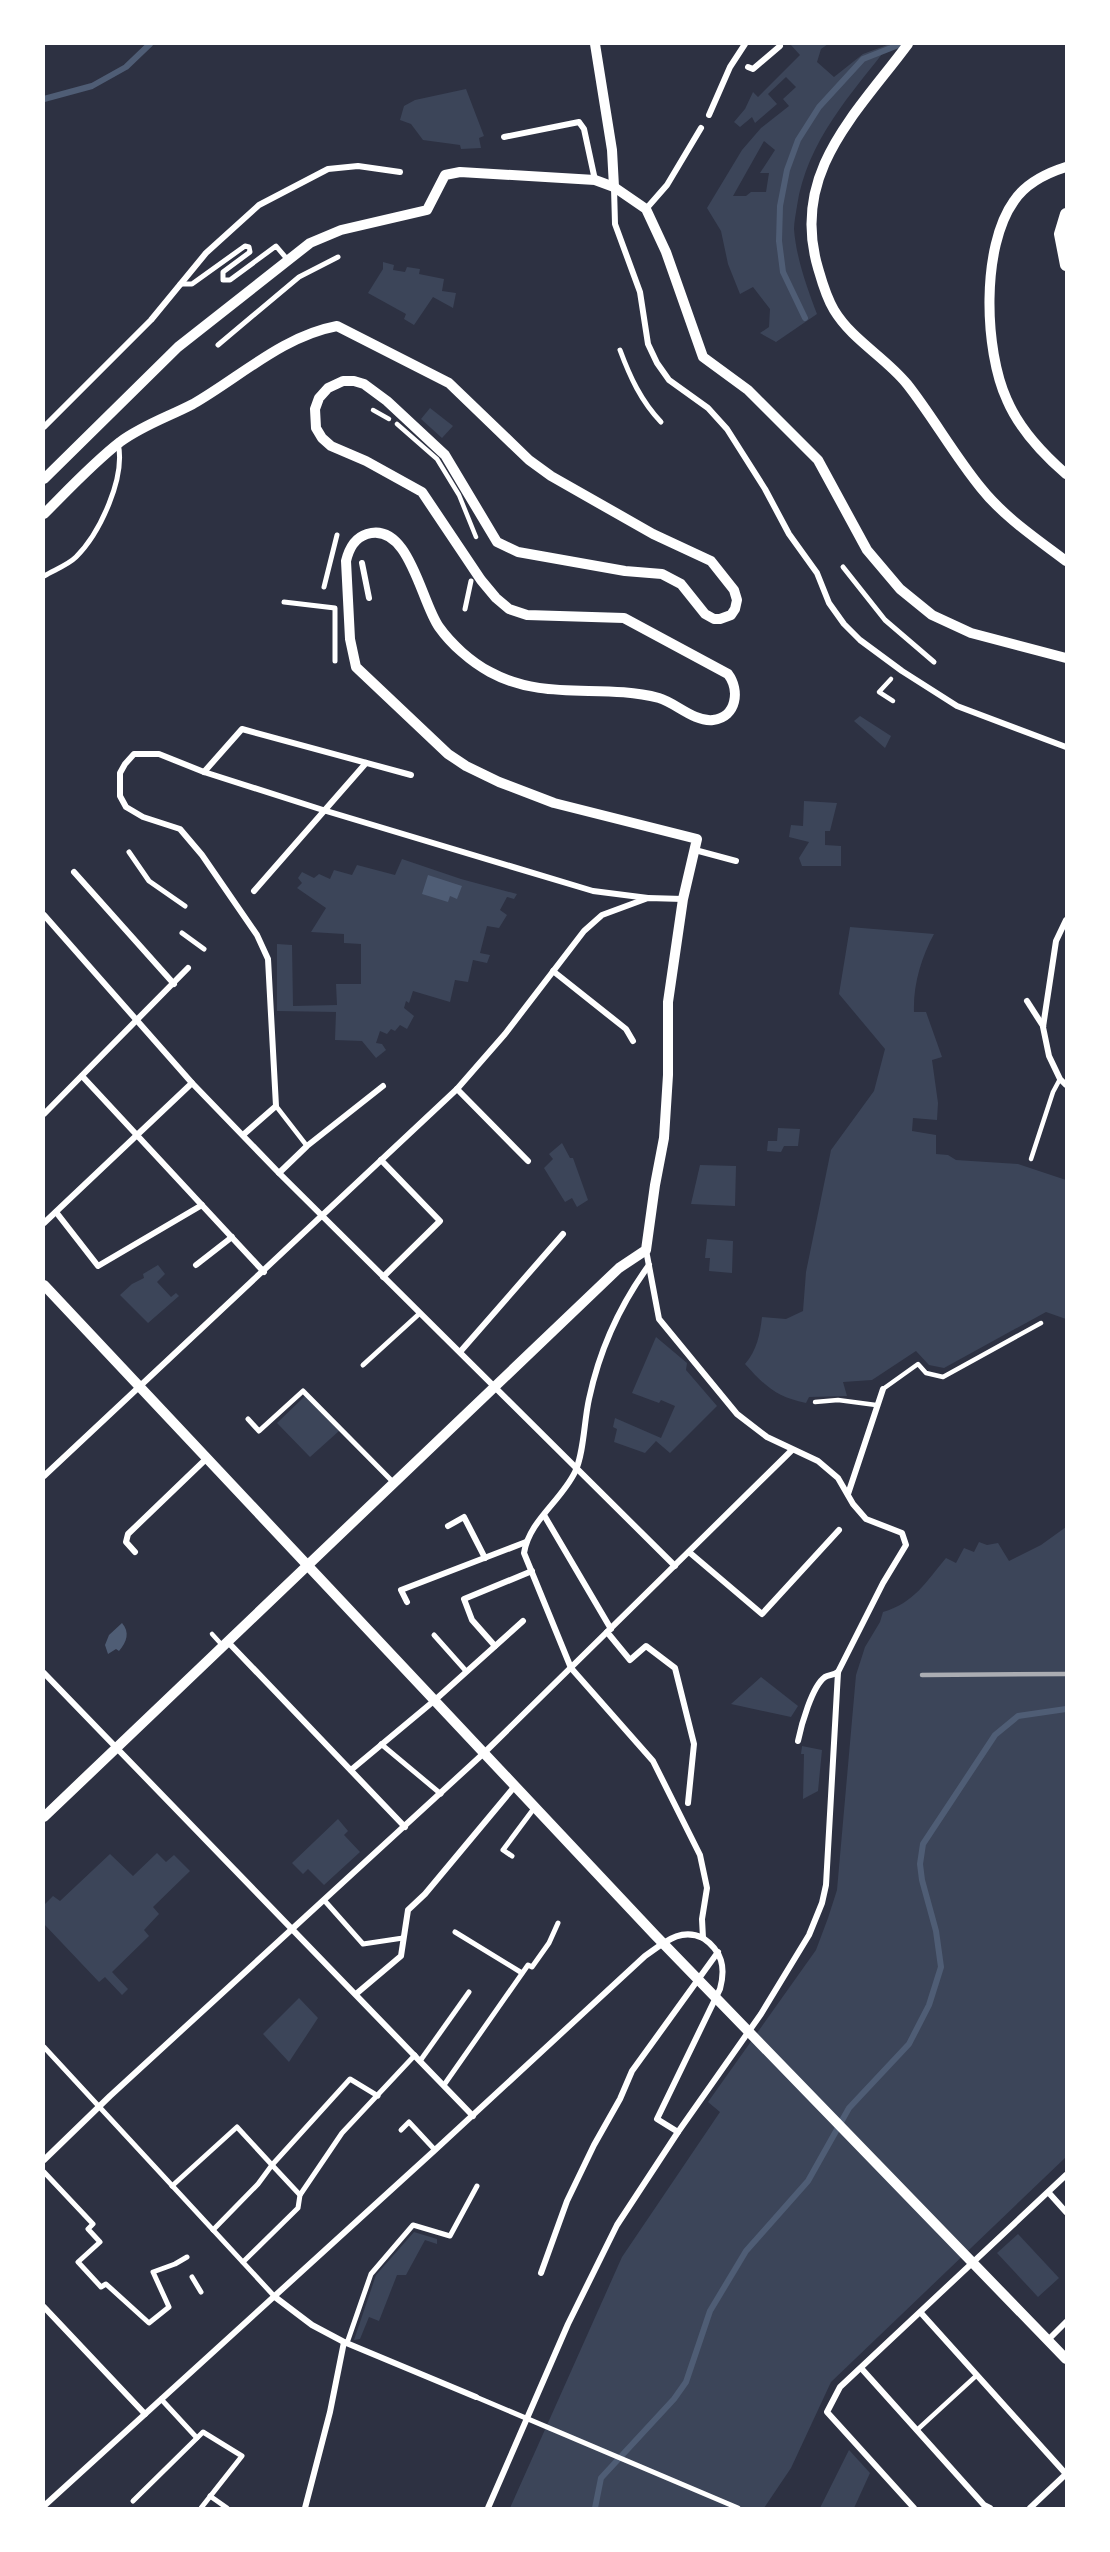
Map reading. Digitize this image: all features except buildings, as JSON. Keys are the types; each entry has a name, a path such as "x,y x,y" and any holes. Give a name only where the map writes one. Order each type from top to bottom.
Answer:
{"main road":[{"path":"1066,214 1060,234 1066,265"}],"street":[{"path":"595,44 612,150 615,224 640,292 648,344 657,363 669,380 708,408 727,429 765,489 789,534 817,573 829,603 844,624 860,640 902,671 957,706 1066,747"},
{"path":"709,115 745,44"},
{"path":"908,44 840,134 824,160 810,211 813,251 834,310 850,331 905,383 982,489 1024,530 1066,561"},
{"path":"748,67 753,69 780,46"},
{"path":"504,137 579,122 584,129 595,180"},
{"path":"646,209 667,185 701,128"},
{"path":"44,427 151,321 206,253 259,205 328,168 358,166 400,172"},
{"path":"1066,167 1048,173 1024,189 1014,201 1004,219 996,246 990,283 994,364 1007,401 1048,459 1066,474"},
{"path":"44,478 178,347 310,243 341,230 427,210 438,193 445,175 460,172 595,180 614,187 646,209 666,252 703,357 748,390 818,460 867,550 900,589 932,615 971,633 1066,658"},
{"path":"180,285 192,284 245,246 249,246 250,252 223,272 221,277 223,280 230,280 276,246 287,259"},
{"path":"218,345 299,277 338,257"},
{"path":"44,514 118,443 142,426 192,404 291,341 318,329 337,326 449,382 529,460 551,476 652,534 711,561 734,590 737,600 733,612 720,619 709,617 681,584 662,574 625,571 518,552 497,542 445,455 372,389 354,381 343,381 328,388 317,403 314,417 316,428 331,446 366,460 422,492 481,580 496,598 510,609 527,615 624,618 728,674 735,686 735,701 727,714 710,720 697,717 660,698 621,692 531,688 510,682 487,671 459,649 439,627 426,602 407,553 399,543 379,533 368,533 360,537 349,549 346,561 350,639 356,667 448,754 466,766 499,782 554,803 696,844 736,861"},
{"path":"620,350 628,374 647,407 662,422"},
{"path":"44,576 74,559 94,534 114,488 121,457 118,443"},
{"path":"324,587 338,535"},
{"path":"362,563 369,598"},
{"path":"843,567 885,620 934,662"},
{"path":"465,609 471,581"},
{"path":"284,602 335,608 335,661"},
{"path":"204,772 242,729 411,775"},
{"path":"243,1135 276,1106 268,959 257,935 202,855 180,829 143,817 126,807 120,796 120,773 124,764 134,754 146,752 169,757 204,772 323,810 593,891 648,898 683,899"},
{"path":"254,891 366,763"},
{"path":"488,2508 588,2280 617,2225 678,2132 761,2014 809,1935 822,1903 826,1885 838,1672 893,1564 906,1545 902,1533 866,1519 838,1478 818,1461 767,1437 736,1414 659,1319 646,1250 664,1138 668,1075 668,1002 683,899 696,844"},
{"path":"129,852 149,881 184,906"},
{"path":"74,872 174,984"},
{"path":"44,1476 457,1089 504,1034 584,931 602,915 648,898"},
{"path":"44,915 192,1083 279,1173 675,1566"},
{"path":"1066,920 1056,941 1043,1027 1049,1056 1060,1079 1066,1085"},
{"path":"182,933 204,949"},
{"path":"44,1114 188,968"},
{"path":"553,971 626,1029 633,1041"},
{"path":"1027,1002 1043,1027"},
{"path":"82,1076 264,1272"},
{"path":"44,1223 192,1083"},
{"path":"279,1173 307,1146 382,1086"},
{"path":"457,1089 528,1161"},
{"path":"381,1160 440,1221 383,1277"},
{"path":"56,1212 98,1266 202,1205"},
{"path":"460,1352 563,1234"},
{"path":"196,1265 232,1237"},
{"path":"44,1816 619,1268 646,1250"},
{"path":"649,1265 630,1290 602,1353 589,1398 576,1469 527,1537 524,1553 571,1668 653,1761 700,1855 707,1888 702,1918 703,1938"},
{"path":"45,1289 655,1935 1066,2360"},
{"path":"363,1365 419,1314"},
{"path":"848,1494 883,1389"},
{"path":"248,1419 259,1431 303,1391 393,1482"},
{"path":"44,2160 441,1794 792,1450"},
{"path":"135,1552 126,1542 128,1534 206,1459"},
{"path":"544,1515 609,1631 630,1660 646,1646 675,1668 694,1744 688,1803"},
{"path":"448,1526 464,1517 485,1558"},
{"path":"688,1552 762,1614 838,1530"},
{"path":"407,1602 401,1590 526,1542"},
{"path":"495,1646 472,1620 464,1599 532,1571"},
{"path":"351,1770 435,1700 523,1621"},
{"path":"434,1635 466,1671"},
{"path":"224,1642 405,1827"},
{"path":"798,1741 803,1718 814,1695 825,1678 838,1672"},
{"path":"44,1673 473,2116"},
{"path":"381,1744 441,1794"},
{"path":"356,1994 401,1956 408,1910 425,1894 515,1786"},
{"path":"512,1856 503,1850 535,1807"},
{"path":"324,1900 363,1944 404,1938"},
{"path":"444,2085 522,1973 528,1965 532,1967 549,1943 558,1923"},
{"path":"455,1932 522,1973"},
{"path":"44,2506 473,2116 645,1956 678,1934 695,1934 718,1952 723,1968 720,1989 657,2119 678,2132"},
{"path":"541,2273 567,2201 632,2071 718,1952"},
{"path":"420,2061 469,1992"},
{"path":"44,2047 275,2296 312,2325 346,2342 738,2508"},
{"path":"243,2262 298,2208 300,2195 342,2133 415,2055"},
{"path":"213,2230 258,2184 272,2165 350,2079 378,2096"},
{"path":"401,2130 409,2122 435,2150"},
{"path":"172,2186 237,2127 300,2195"},
{"path":"44,2172 93,2224 88,2229 100,2242 78,2262 101,2287 106,2284 149,2324 169,2307 153,2272 184,2260"},
{"path":"914,2508 827,2412 840,2387 1066,2175"},
{"path":"304,2508 346,2342 371,2274 413,2225 450,2236 477,2186"},
{"path":"1049,2193 1066,2212"},
{"path":"192,2277 201,2292"},
{"path":"44,2307 146,2414"},
{"path":"921,2313 1066,2474 1030,2508"},
{"path":"1048,2340 1066,2322"},
{"path":"861,2368 984,2505 990,2508"},
{"path":"161,2399 197,2438"},
{"path":"133,2501 203,2432 242,2456 201,2508"},
{"path":"210,2496 227,2508"}],"lane":[{"path":"373,410 388,419"},
{"path":"397,424 438,459 459,495 476,537"},
{"path":"891,679 879,692 893,701"},
{"path":"1031,1159 1053,1092 1060,1079"},
{"path":"276,1106 307,1146"},
{"path":"883,1389 918,1364 926,1373 944,1377 1041,1323"},
{"path":"815,1402 838,1400 876,1405"},
{"path":"212,1634 224,1642"},
{"path":"917,2430 977,2375"}],"shaded area":[{"path":"790,44 828,44 821,49 817,62 834,77 863,54 890,44 846,100 810,160 802,182 794,229 800,261 817,314 776,342 760,333 769,327 770,309 753,287 740,294 728,264 721,231 707,208 742,150 761,128 789,106 783,99 796,87 786,77 768,94 777,104 755,123 752,117 740,127 734,122 745,109 753,92 758,97 800,55","holes":["764,141 775,150 760,173 769,173 766,192 751,192 746,196 733,196"]},
{"path":"466,89 484,136 479,138 481,148 461,149 460,145 423,140 411,124 400,120 404,106 415,100"},
{"path":"383,262 394,265 393,270 405,272 407,267 420,269 419,274 444,279 442,291 456,293 453,308 433,297 414,325 404,319 406,314 368,293 383,269"},
{"path":"430,408 453,426 442,438 421,419"},
{"path":"860,716 891,736 885,748 854,721"},
{"path":"804,801 837,803 830,831 825,831 825,845 841,846 841,866 802,866 799,858 809,842 789,837 791,825 803,826"},
{"path":"402,859 461,879 517,894 514,899 507,897 500,910 507,915 499,928 487,926 480,953 490,955 487,963 473,960 468,982 455,980 450,1002 413,991 409,1003 406,1001 404,1008 414,1016 407,1029 400,1025 395,1031 391,1029 387,1034 380,1031 376,1043 382,1044 386,1050 376,1058 362,1041 335,1040 336,1012 277,1011 277,944 292,945 293,1006 337,1005 336,984 361,984 361,944 344,943 344,934 311,932 326,908 297,888 302,883 298,878 302,872 314,878 319,874 330,879 334,870 352,875 357,865 395,875"},
{"path":"428,875 462,886 457,899 450,896 448,902 422,894"},
{"path":"850,927 934,934 919,972 914,1012 926,1012 942,1057 932,1060 938,1103 937,1120 913,1118 912,1131 936,1135 936,1154 948,1155 956,1160 1018,1164 1066,1180 1066,1319 1046,1312 944,1368 929,1365 916,1351 872,1380 843,1382 847,1396 809,1397 806,1403 772,1390 745,1364 757,1342 762,1317 786,1319 803,1311 806,1272 831,1150 874,1091 885,1049 839,994"},
{"path":"778,1128 800,1129 798,1146 784,1146 781,1152 767,1151 768,1141 777,1141"},
{"path":"562,1143 570,1158 573,1158 588,1200 577,1207 572,1198 565,1202 544,1168 553,1159 549,1154"},
{"path":"700,1165 736,1166 735,1206 691,1204"},
{"path":"707,1239 733,1241 732,1273 709,1271 710,1258 705,1258"},
{"path":"158,1265 165,1274 157,1282 171,1297 176,1293 179,1296 148,1323 120,1295 132,1284 144,1278 143,1274"},
{"path":"656,1337 687,1363 686,1370 717,1406 670,1453 656,1441 645,1453 614,1442 617,1429 613,1427 615,1418 661,1438 675,1406 632,1393"},
{"path":"305,1396 339,1431 310,1457 277,1423"},
{"path":"1066,1527 1066,2157 831,2382 791,2468 764,2508 510,2508 622,2257 720,2112 708,2102 816,1950 837,1890 856,1675 865,1647 880,1622 883,1612 911,1597 946,1558 956,1563 964,1548 974,1552 979,1542 987,1545 998,1543 1009,1561 1041,1545"},
{"path":"122,1623 127,1633 126,1641 119,1651 116,1649 108,1654 105,1645 109,1635"},
{"path":"761,1677 798,1706 791,1717 731,1704"},
{"path":"802,1746 822,1750 818,1791 803,1799 804,1754 801,1754"},
{"path":"338,1819 348,1831 344,1835 360,1852 324,1885 308,1869 303,1874 292,1863"},
{"path":"157,1853 166,1862 174,1855 190,1871 153,1907 159,1914 144,1930 149,1936 112,1972 128,1989 122,1995 105,1977 99,1982 44,1924 44,1905 53,1896 60,1901 110,1854 133,1876"},
{"path":"299,1998 318,2018 289,2062 263,2034"},
{"path":"414,2232 437,2239 437,2244 425,2240 406,2275 397,2275 379,2321 369,2317 360,2339 354,2340 376,2275"},
{"path":"1018,2234 1059,2278 1038,2297 997,2253"},
{"path":"849,2450 870,2473 854,2508 820,2508"}],"waterway":[{"path":"44,99 92,86 126,67 150,44"},
{"path":"805,318 783,272 779,241 780,206 787,170 798,140 819,107 863,59 901,44"},
{"path":"595,2508 601,2478 674,2399 686,2382 710,2311 746,2251 808,2181 849,2108 909,2044 929,2005 941,1967 936,1931 922,1880 920,1864 923,1844 995,1735 1018,1716 1066,1709"}],"railway":[{"path":"922,1675 1066,1674"}]}
